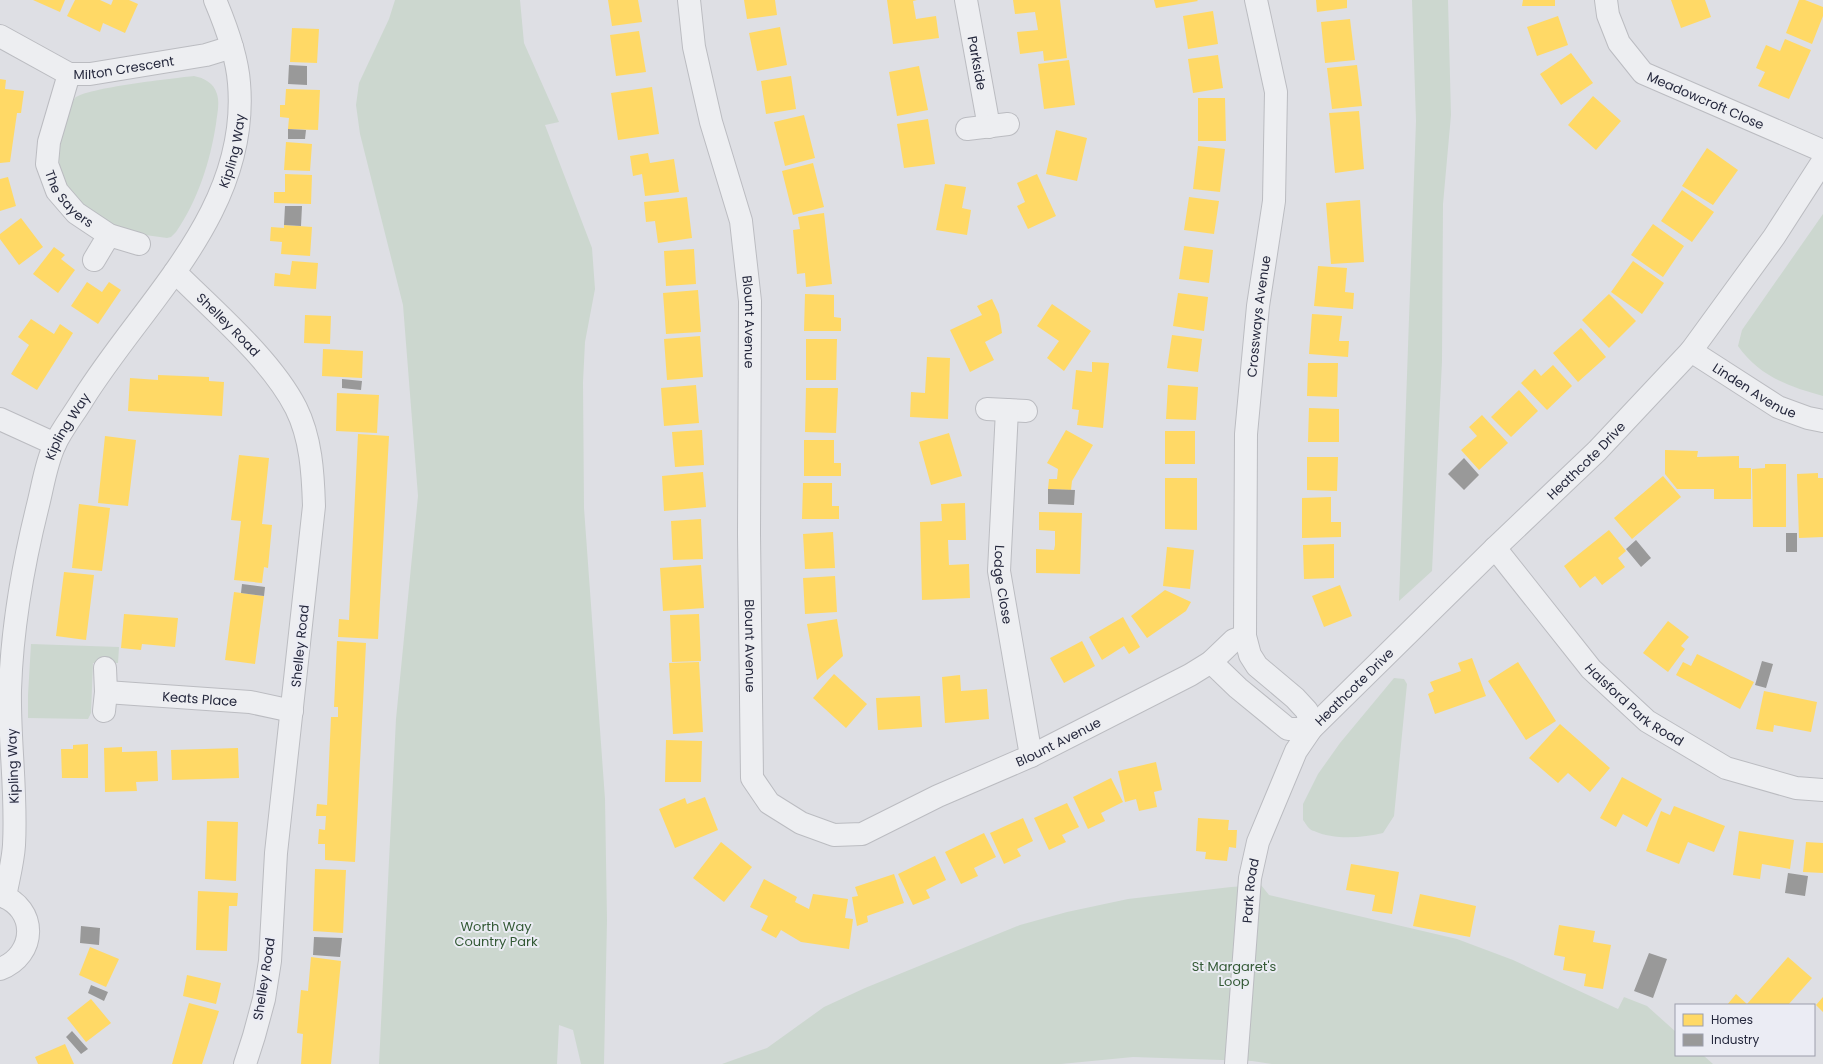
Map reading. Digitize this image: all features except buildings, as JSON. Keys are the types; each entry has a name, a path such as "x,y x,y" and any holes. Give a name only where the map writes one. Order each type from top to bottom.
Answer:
{"street":[{"name":"Kipling Way","path":"0,969 16,960 27,943 29,933 24,913 17,905 2,896 14,847 15,789 5,691 18,595 28,544 55,444 97,377 175,272 219,199 230,170 240,121 239,81 232,47 225,24 215,0"},
{"name":"Blount Avenue","path":"689,0 694,47 711,122 741,221 750,301 749,534 752,778 769,803 800,823 834,835 862,834 938,796 1031,756 1190,675 1211,662 1234,640 1245,636"},
{"name":"Parkside","path":"966,0 998,125 967,130"},
{"name":"Crossways Avenue","path":"1245,636 1246,434 1258,306 1274,201 1276,92 1256,0"},
{"name":"Meadowcroft Close","path":"1606,0 1608,15 1619,43 1643,73 1823,151"},
{"name":"Milton Crescent","path":"0,36 69,74 90,74 206,56 232,47"},
{"name":"The Sayers","path":"69,74 49,142 47,164 57,191 76,213 109,235 139,244"},
{"name":"Heathcote Drive","path":"1311,729 1495,548 1597,451 1691,351 1774,237 1823,161"},
{"path":"94,260 109,235"},
{"name":"Shelley Road","path":"175,272 254,351 280,381 296,409 308,443 313,474 314,506 276,853 270,961 264,999 245,1064"},
{"name":"Linden Avenue","path":"1691,351 1778,407 1808,418 1823,421"},
{"name":"Lodge Close","path":"1007,410 999,571 1031,756"},
{"path":"0,419 55,444"},
{"name":"Halsford Park Road","path":"1495,548 1591,669 1647,721 1726,768 1796,788 1823,790"},
{"path":"1211,662 1238,688 1288,728 1311,729 1307,711 1295,698 1256,666 1250,655 1245,636"},
{"name":"Keats Place","path":"105,668 105,702 250,702 292,711"},
{"name":"Park Road","path":"1236,1064 1250,878 1258,842 1296,751 1311,729"}],"green space":[{"name":"Worth Way Country Park","path":"395,0 520,0 524,43 559,122 545,125 592,248 595,289 585,342 583,382 584,508 605,799 607,920 604,1064 581,1064 573,1030 559,1025 557,1064 379,1064 396,719 418,496 403,305 360,134 356,105 359,83 389,19"},
{"path":"1412,0 1448,0 1451,115 1443,204 1442,361 1432,571 1399,601 1416,121"},
{"path":"194,76 205,80 214,87 218,98 218,109 207,166 191,207 176,232 171,237 167,238 131,232 114,226 85,208 65,183 60,168 59,151 63,132 75,98 82,94 112,87"},
{"path":"1823,214 1823,396 1798,389 1765,373 1746,356 1738,346 1742,330"},
{"path":"31,644 119,647 118,663 93,663 91,713 88,719 28,718"},
{"path":"1394,678 1404,679 1407,684 1394,816 1383,833 1375,835 1339,837 1322,834 1312,830 1303,820 1303,804 1318,774 1340,743"},
{"name":"St Margaret's Loop","path":"1261,885 1269,895 1457,939 1513,960 1618,1009 1624,997 1647,1006 1675,1031 1675,1056 1704,1056 1713,1064 1272,1064 1252,1061 1133,1057 1061,1064 722,1064 767,1048 824,1007 865,988 1020,925 1067,912 1128,899"}]}
